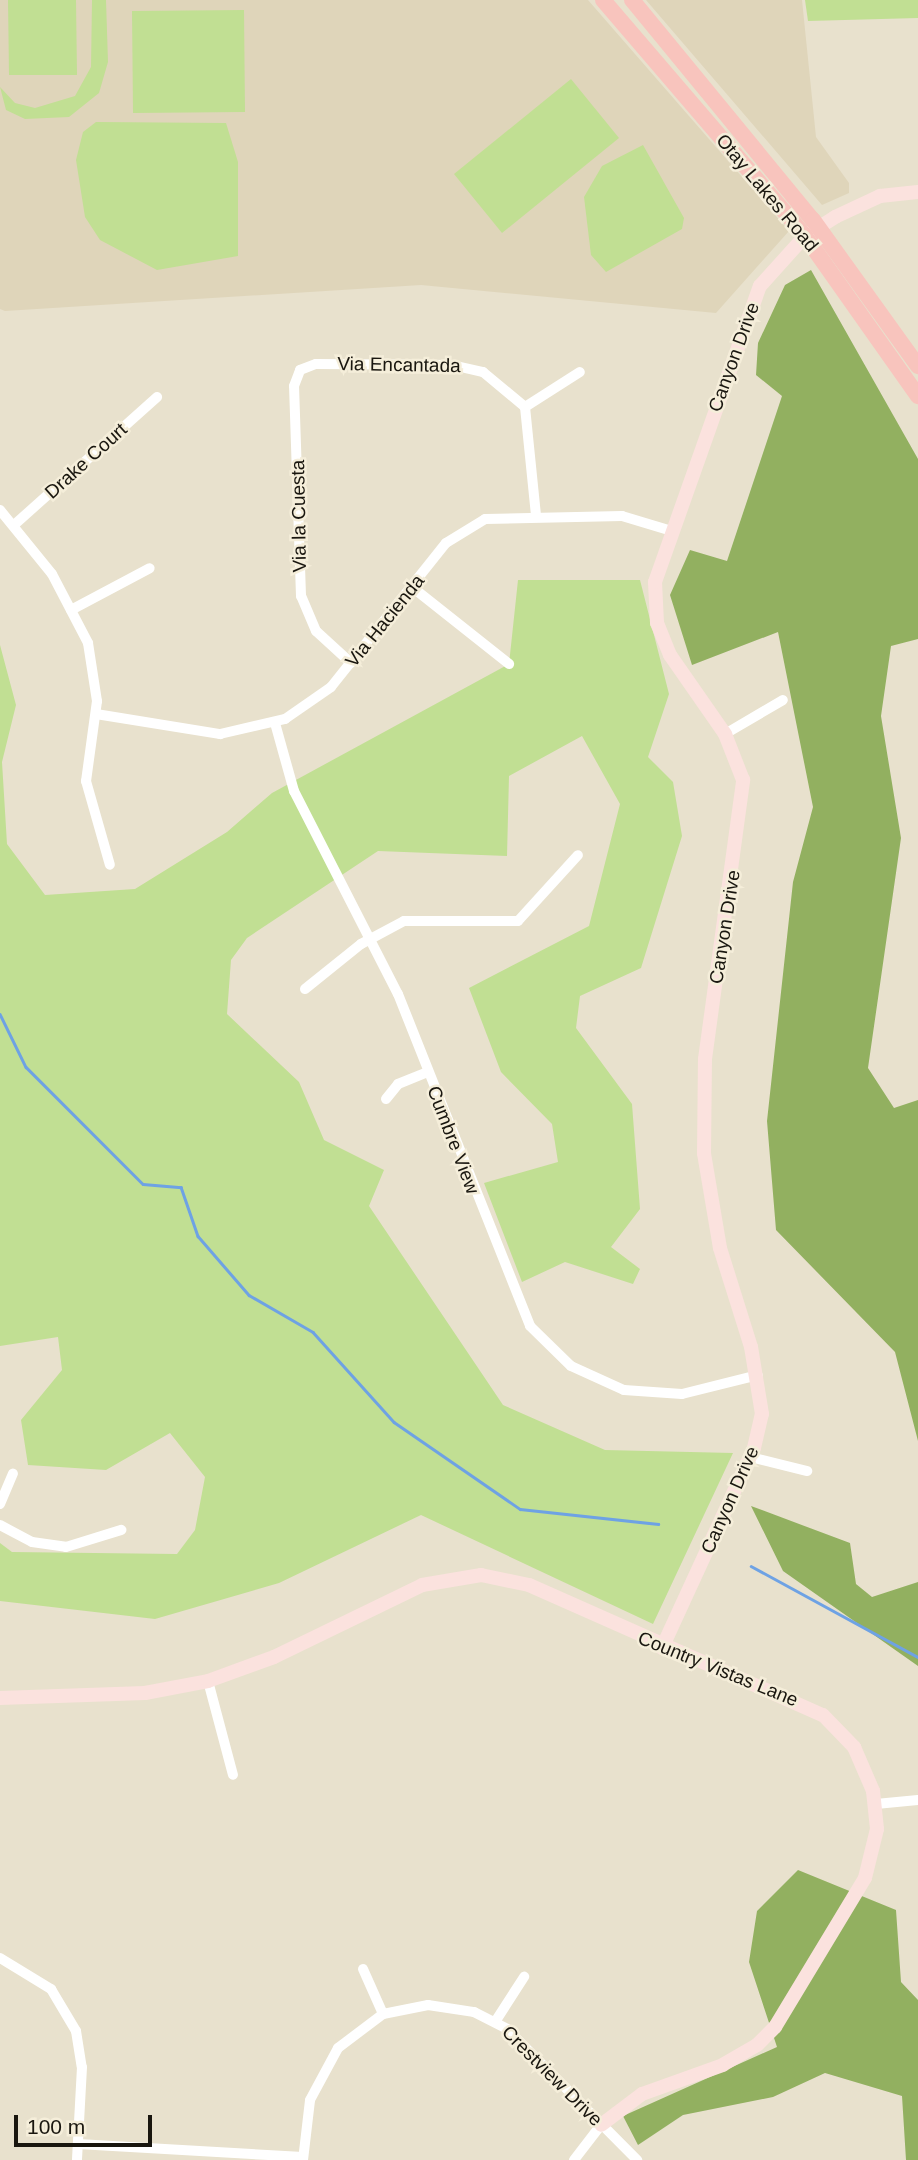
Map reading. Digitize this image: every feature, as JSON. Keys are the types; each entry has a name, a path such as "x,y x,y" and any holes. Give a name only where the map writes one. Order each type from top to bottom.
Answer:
{"main road":[{"name":"Otay Lakes Road","path":"603,0 811,232 918,396"},
{"name":"Otay Lakes Road","path":"632,0 918,366"}],"street":[{"name":"Canyon Drive","path":"662,1648 750,1457 762,1414 758,1375 720,1248 704,1153 705,1059 743,811 743,780 725,734 674,661 657,623 655,582 761,286 811,232 858,204 918,192"},
{"name":"Via Encantada","path":"317,364 470,366 525,407"},
{"name":"Via la Cuesta","path":"317,364 300,370 294,386 301,596 316,631 351,663"},
{"path":"536,515 525,407 580,372"},
{"name":"Drake Court","path":"14,524 157,397"},
{"path":"0,510 14,524 71,610 93,661 96,714 86,781 110,865"},
{"name":"Via Hacienda","path":"96,714 202,733 275,723 314,701 351,663 463,529 485,519 536,515 622,516 672,531"},
{"path":"71,610 150,568"},
{"path":"412,587 509,664"},
{"path":"725,734 783,700"},
{"name":"Cumbre View","path":"275,723 294,791 370,938 427,1072 516,1302 549,1348 584,1374 638,1393 689,1392 758,1375"},
{"path":"304,989 370,938 429,917 518,921 578,855"},
{"path":"386,1099 398,1084 427,1072"},
{"path":"750,1457 807,1471"},
{"path":"0,1504 13,1474"},
{"path":"0,1525 32,1542 66,1547 121,1530"},
{"name":"Country Vistas Lane","path":"0,1698 145,1693 208,1681 274,1657 422,1585 468,1575 529,1585 662,1648 823,1715 858,1754 876,1804 876,1842 865,1878 775,2027 723,2065 642,2094 601,2125 574,2160"},
{"path":"208,1681 233,1775"},
{"path":"876,1804 918,1800"},
{"path":"0,1958 42,1980 72,2019 82,2067 78,2160"},
{"path":"363,1969 383,2014"},
{"path":"495,2022 524,1977"},
{"name":"Crestview Drive","path":"303,2159 307,2111 325,2067 348,2038 383,2014 439,2005 495,2022 637,2160"},
{"path":"78,2144 303,2159"}],"shaded area":[{"path":"0,0 588,0 789,231 716,313 421,285 5,311 0,309"},
{"path":"646,0 802,0 816,137 849,183 849,193 822,205"}],"green space":[{"path":"8,0 76,0 77,75 9,75"},
{"path":"92,0 106,0 108,62 99,93 69,117 25,119 6,110 0,87 15,103 35,108 75,96 91,67"},
{"path":"805,0 918,0 918,18 808,21"},
{"path":"244,10 245,112 133,113 132,11"},
{"path":"571,79 619,138 502,233 454,174"},
{"path":"96,122 226,123 238,162 238,256 157,270 100,240 85,217 76,160 83,132"},
{"path":"643,145 684,218 682,229 606,272 591,255 584,197 602,166"},
{"path":"811,270 918,459 918,639 891,646 881,716 901,838 868,1068 894,1108 918,1100 918,1441 895,1352 776,1230 767,1121 793,882 813,807 778,632 692,665 670,595 690,550 727,561 782,396 756,375 758,343 785,285"},
{"path":"518,580 640,580 669,694 648,757 673,782 682,836 641,968 580,996 576,1028 632,1104 640,1209 611,1247 640,1269 633,1284 565,1262 522,1282 484,1183 558,1162 552,1124 501,1072 469,988 589,926 620,804 582,736 509,776 507,856 378,851 247,938 231,960 227,1014 299,1082 324,1140 384,1170 369,1206 503,1405 605,1450 733,1453 653,1624 421,1515 279,1583 155,1619 0,1601 0,1543 12,1552 177,1554 195,1530 205,1477 170,1433 106,1470 28,1465 21,1420 62,1370 58,1337 0,1346 0,645 16,705 2,762 7,844 45,895 135,889 227,832 272,793 509,664"},
{"path":"751,1506 850,1543 856,1584 872,1597 918,1582 918,1666 783,1571"},
{"path":"798,1870 896,1910 901,1982 918,2000 918,2160 906,2160 902,2096 825,2073 773,2097 683,2115 638,2145 623,2116 777,2047 749,1962 757,1911"}],"waterway":[{"path":"0,1014 26,1067 143,1184 181,1187 198,1236 249,1295 313,1332 394,1422 520,1509 658,1524"},
{"path":"751,1566 918,1657"}]}
